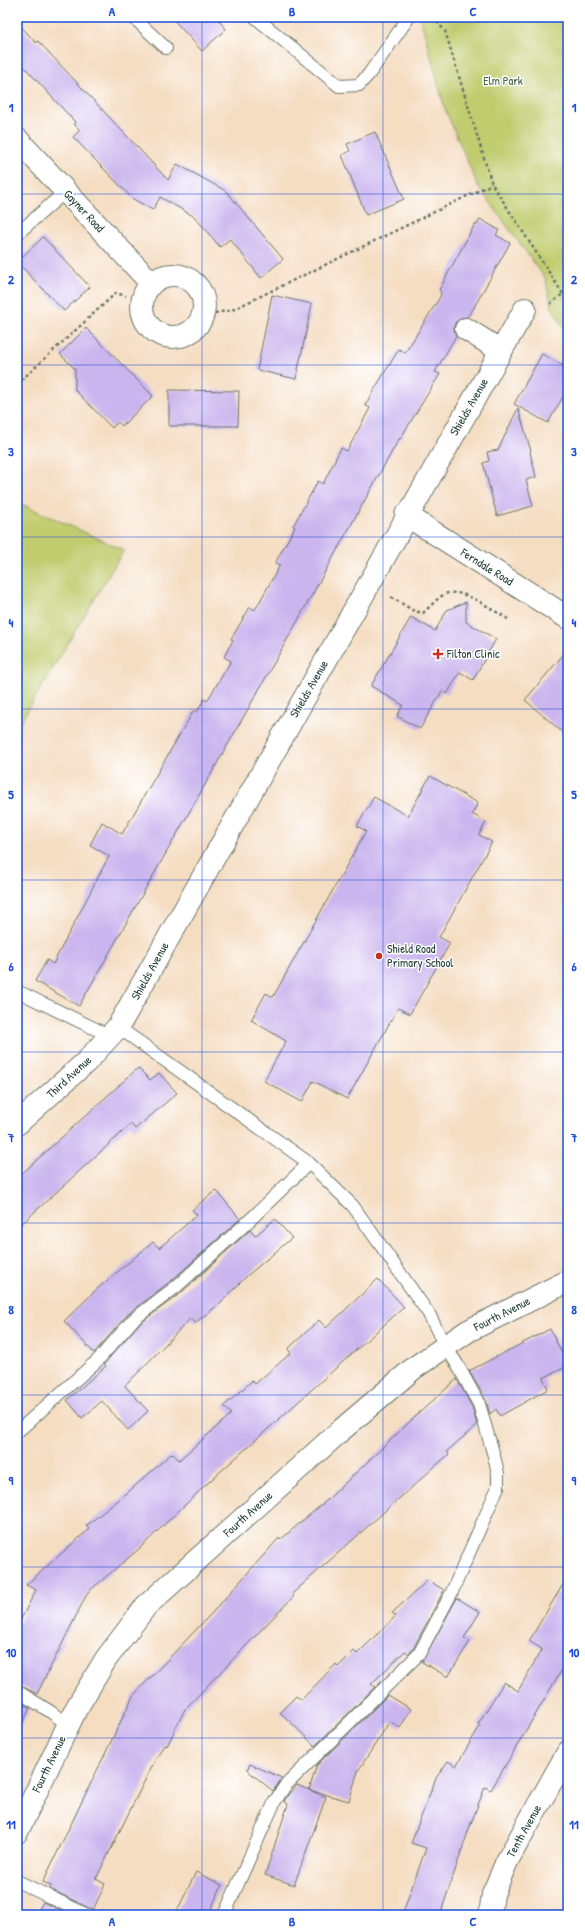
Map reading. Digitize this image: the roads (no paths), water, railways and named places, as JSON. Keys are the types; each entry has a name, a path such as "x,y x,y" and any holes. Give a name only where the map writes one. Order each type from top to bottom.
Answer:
{"street":[{"name":"Gayner Road","path":"17,139 66,191 146,292"},
{"path":"169,274 180,275 190,279 203,294 205,304 203,315 198,326 189,333 178,337 166,337 155,332 147,323 142,312 146,292 160,277 169,274"},
{"name":"Shields Avenue","path":"114,1031 406,515 525,309"},
{"path":"466,329 501,351"},
{"name":"Ferndale Road","path":"406,515 568,618"},
{"name":"Third Avenue","path":"17,1124 86,1062 114,1031"},
{"name":"Fourth Avenue","path":"17,1832 68,1725 106,1659 146,1606 339,1432 414,1368 468,1331 568,1281"},
{"name":"Tenth Avenue","path":"490,1915 493,1894 507,1861 568,1752"}],"lane":[{"path":"133,17 147,22 166,48"},
{"path":"255,17 339,86 359,85 369,74 409,17"},
{"path":"17,234 66,191"},
{"path":"17,991 114,1031 309,1163 353,1206 429,1314 445,1346 457,1364 479,1404 498,1473 498,1486 450,1594 419,1654 285,1786 275,1801 224,1915"},
{"path":"17,1432 98,1360 133,1320 177,1286 251,1219 309,1163"},
{"path":"17,1691 51,1712 68,1725"},
{"path":"17,1881 87,1915"}],"place":[{"name":"Filton Clinic","path":"438,654"},
{"name":"Shield Road Primary School","path":"379,956"}],"park label":[{"name":"Elm Park","path":"503,81"}]}
